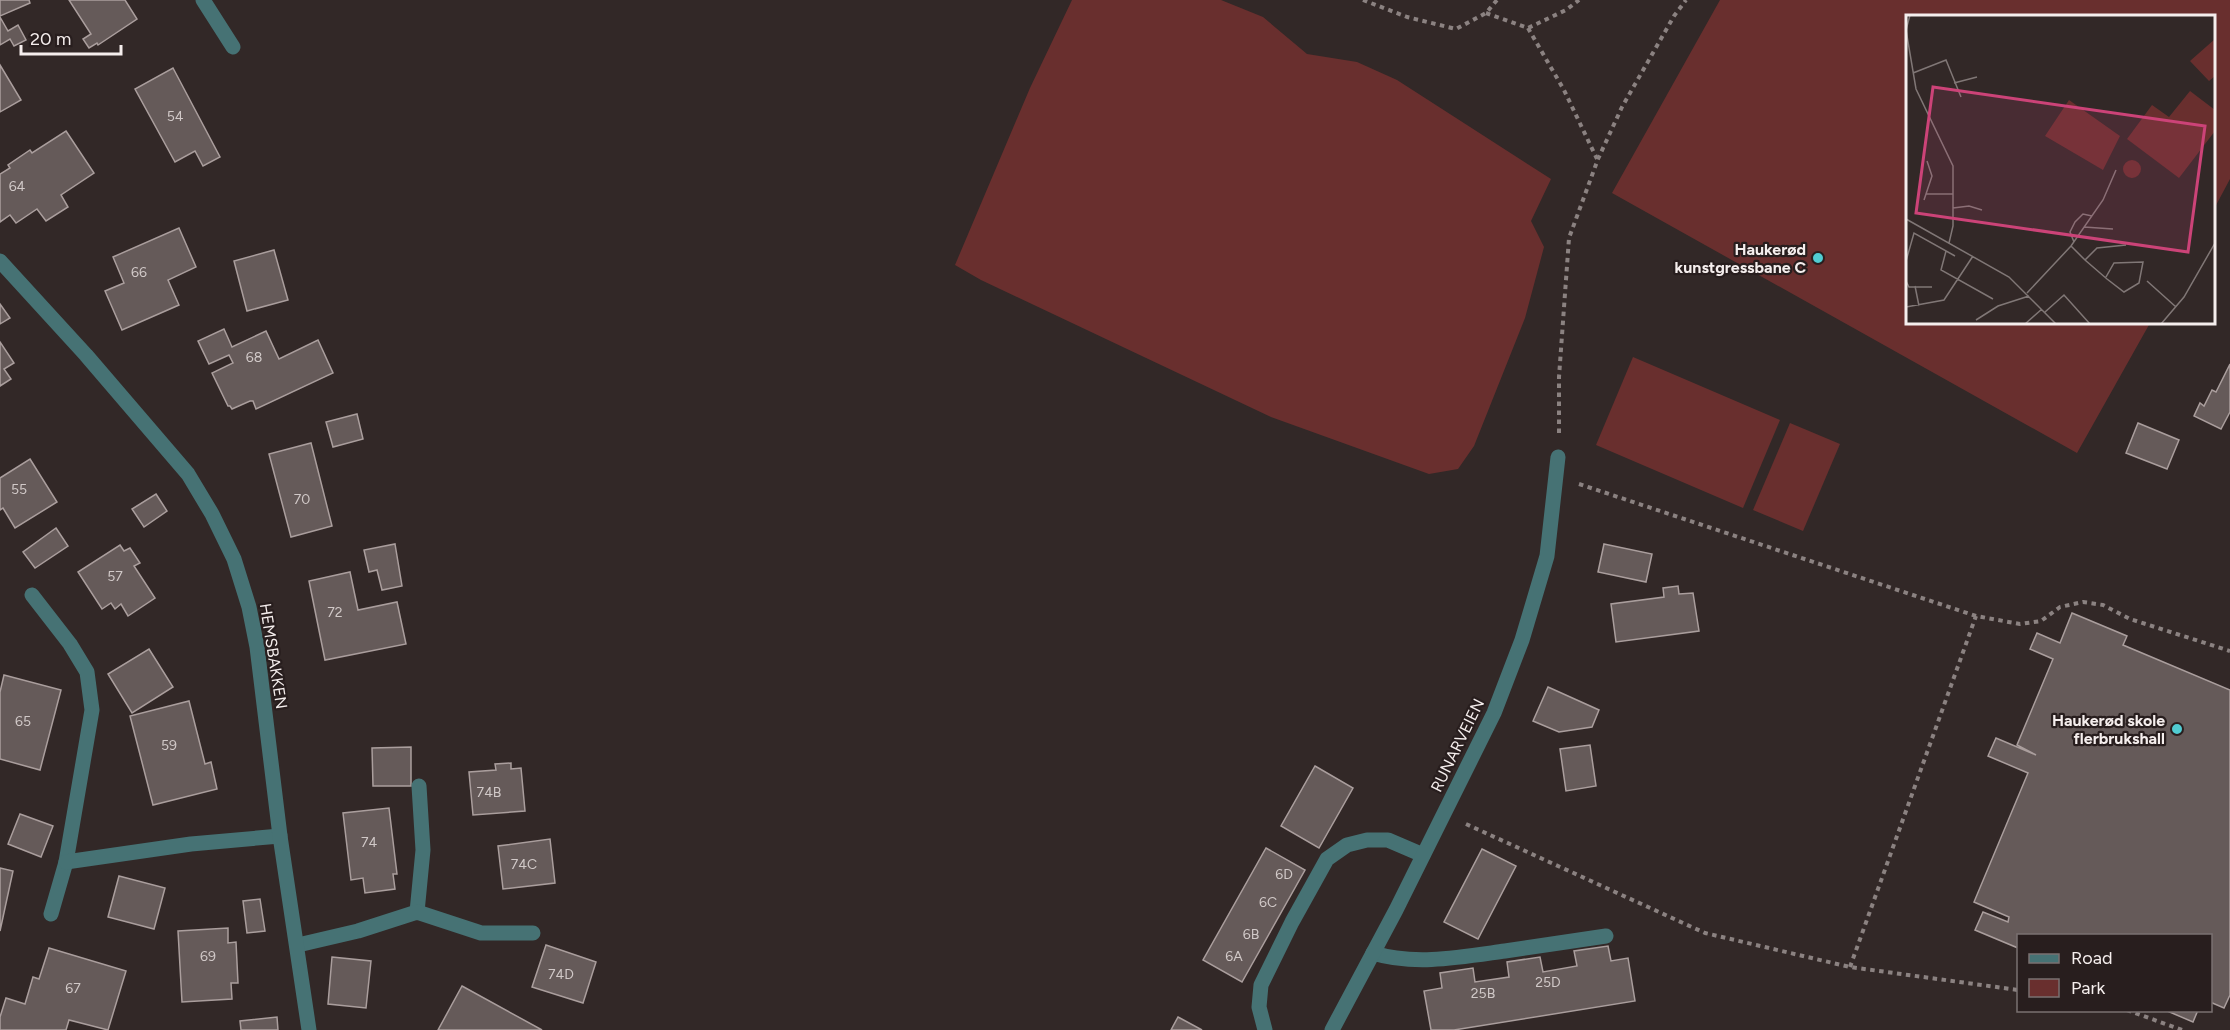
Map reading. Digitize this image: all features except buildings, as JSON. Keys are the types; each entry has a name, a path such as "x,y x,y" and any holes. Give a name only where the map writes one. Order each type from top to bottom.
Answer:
{"street":[{"path":"203,0 233,46"},
{"name":"HEMSBAKKEN","path":"0,261 86,355 188,474 212,514 234,558 249,607 257,647 280,836 309,1030"},
{"name":"RUNARVEIEN","path":"1332,1030 1494,713 1522,640 1547,556 1558,457"},
{"path":"32,595 70,644 87,672 92,710 66,862 51,914"},
{"path":"417,912 423,850 419,786"},
{"path":"66,862 191,844 280,836"},
{"path":"1265,1030 1259,1006 1261,985 1292,922 1328,859 1347,845 1367,840 1388,840 1423,855"},
{"path":"298,945 358,931 417,912 481,933 533,933"},
{"path":"1373,953 1392,959 1424,960 1466,957 1606,936"}],"path":[{"path":"1363,0 1407,17 1456,29 1486,13 1497,0"},
{"path":"1528,28 1566,10 1579,0"},
{"path":"1558,457 1559,377 1569,238 1598,159 1622,107 1674,15 1686,0"},
{"path":"1486,13 1528,28 1564,90 1598,159"},
{"path":"1556,476 1976,616 2020,624 2041,621 2060,608 2083,602 2103,605 2130,619 2230,651"},
{"path":"1850,967 1976,616"},
{"path":"1444,814 1705,933 1850,967 2017,990"},
{"path":"2130,1012 2182,1030"}],"green space":[{"path":"1072,0 1221,0 1263,17 1307,54 1357,62 1397,80 1551,179 1531,221 1544,247 1525,318 1474,446 1458,469 1429,474 1271,417 981,280 955,265 1030,88"},
{"name":"Haukerød kunstgressbane C","path":"1720,0 2230,0 2230,179 2215,207 2215,15 1906,15 1906,324 2149,324 2077,453 1612,193"},
{"path":"1633,357 1780,420 1743,508 1596,445"},
{"path":"1790,423 1840,444 1803,531 1753,510"}],"place":[{"name":"Haukerød kunstgressbane C","path":"1818,258"},
{"name":"Haukerød skole flerbrukshall","path":"2177,729"}]}
